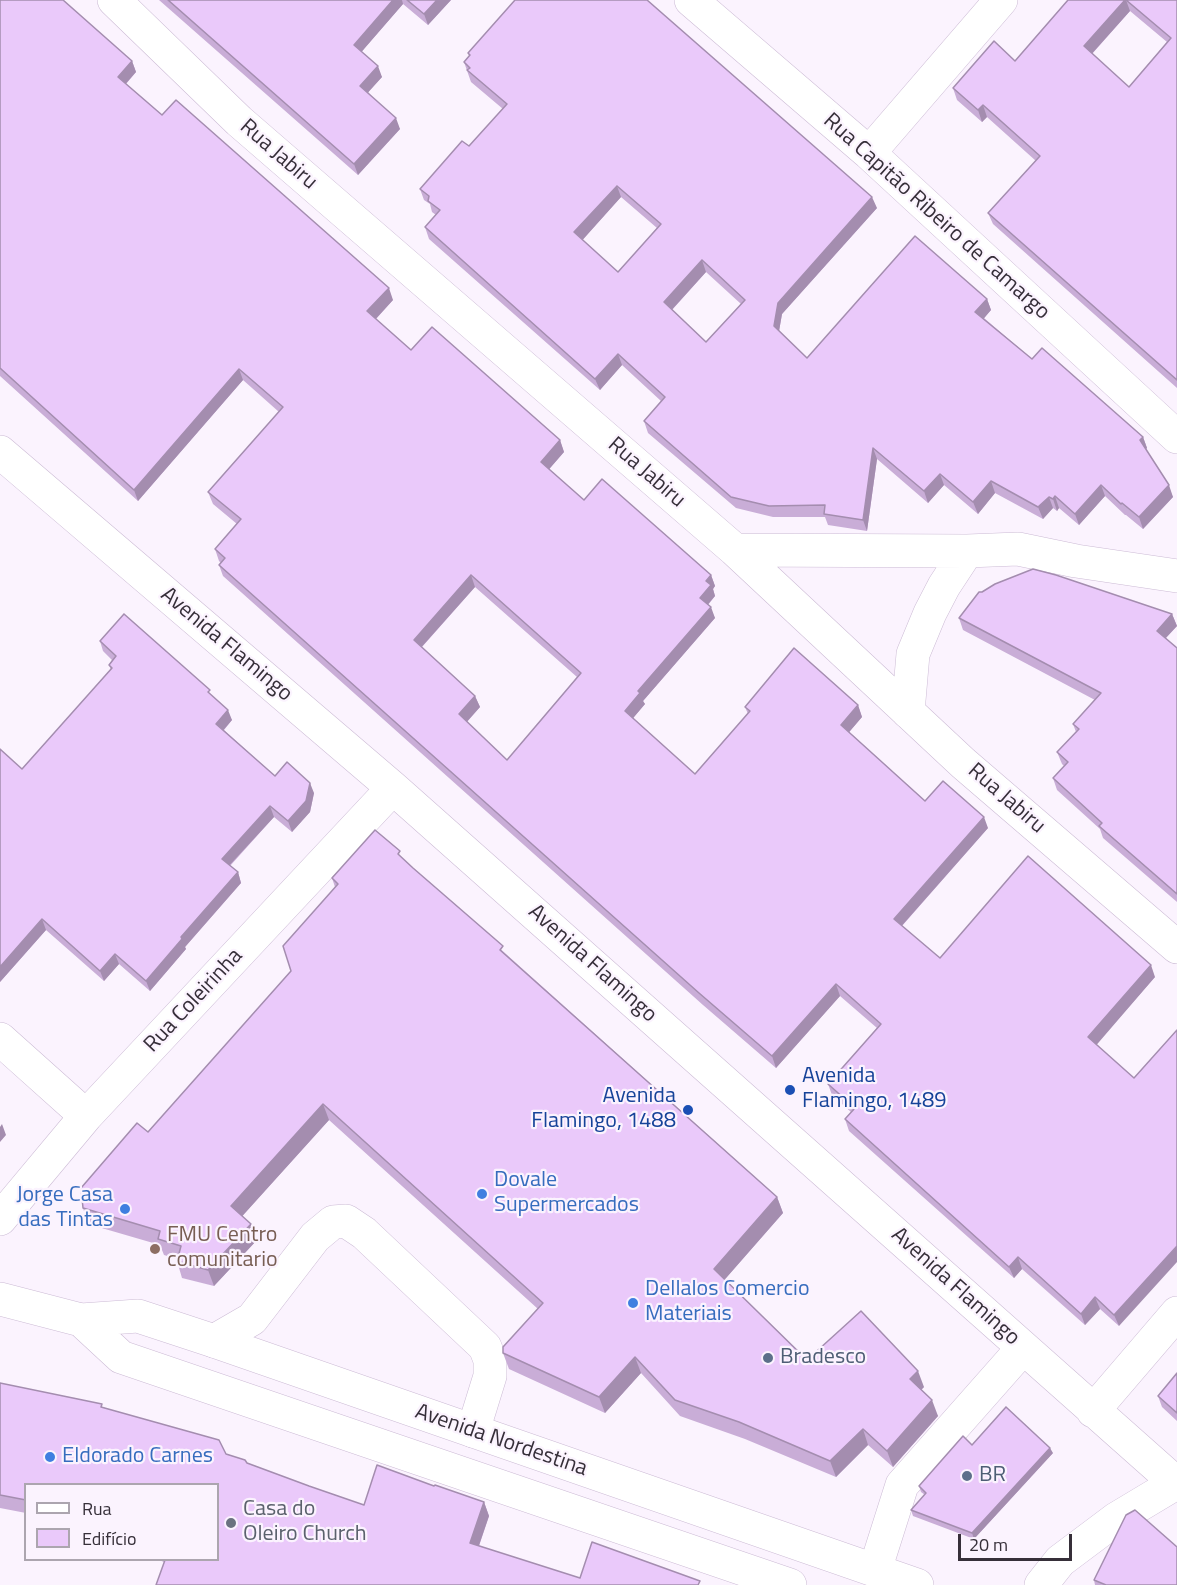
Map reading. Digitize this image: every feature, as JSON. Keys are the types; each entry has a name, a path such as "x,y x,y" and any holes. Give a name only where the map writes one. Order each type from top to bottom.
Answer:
{"street":[{"name":"Rua Jabiru","path":"114,0 238,121 735,550 963,763 1177,948"},
{"name":"Rua Capitão Ribeiro de Camargo","path":"691,0 869,153 1177,437"},
{"path":"869,153 1001,0"},
{"name":"Avenida Flamingo","path":"0,452 393,788 1177,1484"},
{"path":"735,550 967,551 1018,549 1077,561 1177,576"},
{"path":"908,712 913,654 944,586 967,551"},
{"name":"Rua Coleirinha","path":"0,1219 86,1116 393,788"},
{"path":"0,1039 86,1116"},
{"path":"214,1341 252,1319 315,1238 333,1222 346,1221 364,1233 485,1347 490,1360 490,1376 473,1431"},
{"name":"Avenida Nordestina","path":"0,1299 81,1320 138,1316 917,1585"},
{"path":"1093,1411 1177,1313"},
{"name":"Avenida Nordestina","path":"81,1320 121,1357 790,1585"},
{"path":"874,1570 902,1485 1023,1348"},
{"path":"1041,1585 1060,1561 1097,1533 1116,1519 1177,1484"}],"building":[{"path":"0,0 63,0 132,61 118,77 162,115 176,100 389,288 367,311 411,350 432,327 560,440 541,462 584,500 602,479 711,575 706,581 711,585 700,598 711,607 638,691 640,693 625,711 695,774 750,711 745,707 794,648 858,705 841,725 925,801 943,781 984,817 894,919 940,958 1028,856 1151,965 1088,1037 1134,1078 1177,1030 1177,1246 1114,1315 1095,1297 1081,1314 1018,1257 1009,1267 845,1119 855,1108 828,1084 881,1024 836,984 772,1056 219,565 225,558 215,549 241,519 208,492 283,407 239,369 134,490 0,368","holes":["471,575 581,673 507,760 459,714 475,696 414,640"]},
{"path":"168,0 393,0 354,45 378,66 360,86 396,118 354,164"},
{"path":"407,0 437,0 424,14"},
{"path":"515,0 647,0 872,197 778,303 774,326 807,358 915,236 987,299 975,312 1032,359 1042,348 1143,437 1140,440 1169,485 1139,517 1101,485 1075,514 1055,496 1053,499 1049,497 1038,507 991,481 973,502 940,474 924,491 873,448 863,520 824,514 825,505 769,506 731,497 644,421 665,397 618,354 595,379 425,227 440,210 428,201 429,196 420,189 462,141 469,146 507,104 467,70 470,68 464,62 470,55 468,53","holes":["617,186 661,224 618,272 574,232","702,260 745,300 706,342 664,302"]},
{"path":"1068,0 1125,0 1084,46 1129,87 1171,38 1126,0 1177,0 1177,380 988,213 1040,156 983,105 978,110 953,88 994,41 1015,61"},
{"path":"1033,569 1172,614 1157,631 1177,648 1177,894 1099,826 1102,823 1053,778 1068,762 1057,752 1079,729 1073,724 1101,693 959,618 979,592"},
{"path":"124,614 210,690 208,692 228,710 216,724 275,776 287,762 310,783 306,801 288,821 270,806 222,859 238,872 146,981 115,954 100,971 42,919 0,967 0,749 22,769 112,668 109,665 116,656 100,641"},
{"path":"375,830 400,851 398,854 413,868 503,946 500,950 777,1197 714,1269 807,1360 861,1311 918,1371 910,1379 932,1400 887,1451 863,1429 830,1461 739,1422 675,1400 635,1357 599,1397 503,1353 503,1347 543,1303 323,1104 231,1206 251,1224 208,1270 177,1261 181,1246 158,1239 160,1231 83,1208 81,1188 137,1123 148,1132 291,971 283,946 338,884 332,878"},
{"path":"1177,1373 1177,1413 1158,1396"},
{"path":"0,1383 102,1404 101,1407 219,1440 226,1454 364,1505 377,1465 484,1502 470,1543 580,1578 592,1542 700,1581 698,1585 156,1585 165,1561 219,1561 219,1483 24,1483 24,1500 0,1495"},
{"path":"1006,1407 1050,1448 972,1533 911,1510 926,1493 919,1486 963,1436 972,1445"},
{"path":"1135,1510 1177,1547 1177,1585 1106,1585 1094,1580 1126,1515"}],"place":[{"name":"Avenida Flamingo, 1489","path":"790,1090"},
{"name":"Avenida Flamingo, 1488","path":"688,1110"},
{"name":"Dovale Supermercados","path":"482,1194"},
{"name":"Jorge Casa das Tintas","path":"125,1209"},
{"name":"FMU Centro comunitario","path":"155,1249"},
{"name":"Dellalos Comercio Materiais","path":"633,1303"},
{"name":"Bradesco","path":"768,1358"},
{"name":"Eldorado Carnes","path":"50,1457"},
{"name":"BR","path":"967,1476"},
{"name":"Casa do Oleiro Church","path":"231,1523"}]}
